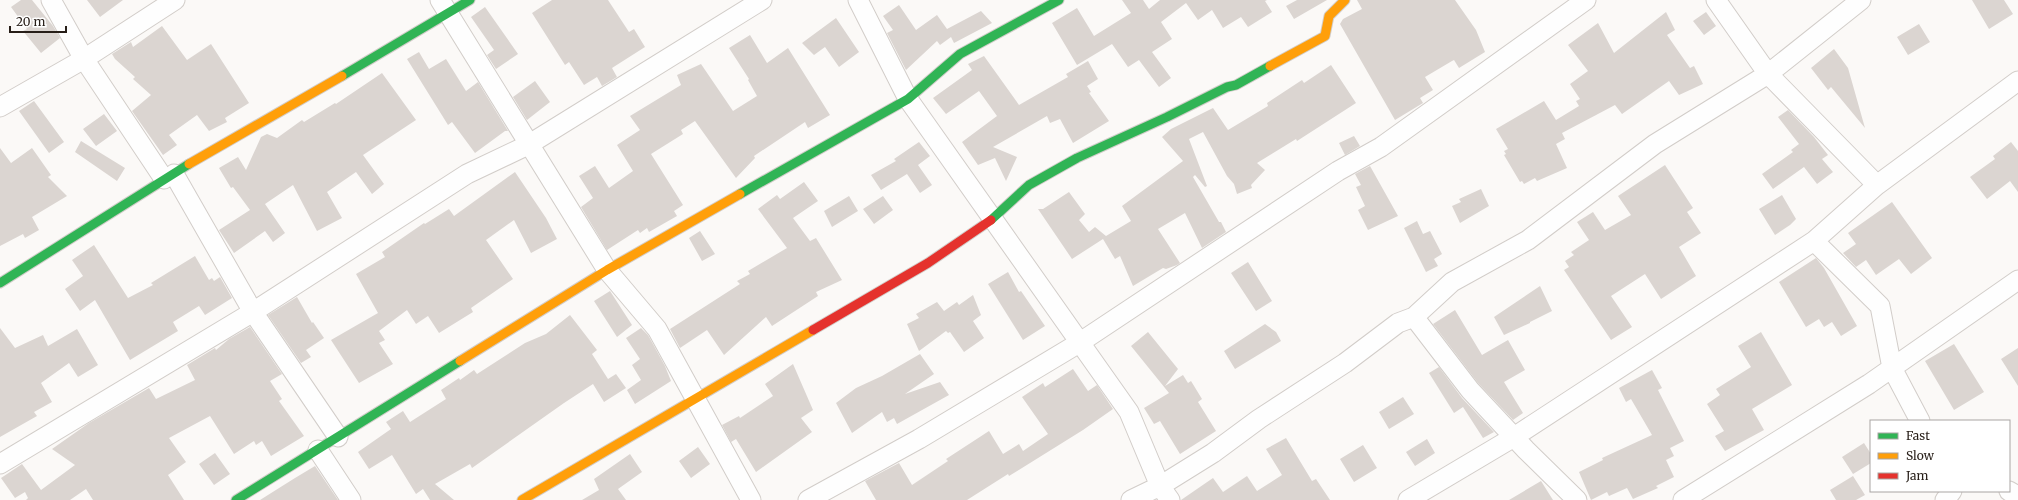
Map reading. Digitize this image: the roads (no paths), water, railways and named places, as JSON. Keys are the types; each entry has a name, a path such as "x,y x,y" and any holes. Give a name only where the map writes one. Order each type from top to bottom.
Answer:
{"street":[{"path":"51,0 84,59 169,176 253,312 338,437"},
{"path":"0,108 84,59 175,0"},
{"path":"0,282 169,176 445,7 470,0"},
{"path":"0,464 253,312 467,174 528,145 762,0"},
{"path":"858,0 908,99 1129,412 1165,493"},
{"path":"236,500 607,270 908,99 960,54 1059,0"},
{"path":"522,500 694,398 928,264 993,218 1029,185 1077,158 1168,117 1227,87 1236,85 1325,36 1329,16 1345,0"},
{"path":"808,500 919,439 1079,343 1338,171 1380,148 1586,0"},
{"path":"1716,0 1768,74 1877,185"},
{"path":"1131,500 1165,493 1213,453 1259,419 1345,363 1398,323 1414,317 1452,282 1528,240 1655,144 1768,74 1861,0"},
{"path":"445,7 528,145 607,270 657,330 751,500"},
{"path":"1408,500 1514,437 1814,240 1877,185 2018,81"},
{"path":"1814,240 1880,306 1892,368 1919,420"},
{"path":"1683,500 1892,368 2018,280"},
{"path":"1414,317 1470,390 1514,437 1578,500"},
{"path":"318,450 351,500"}]}
